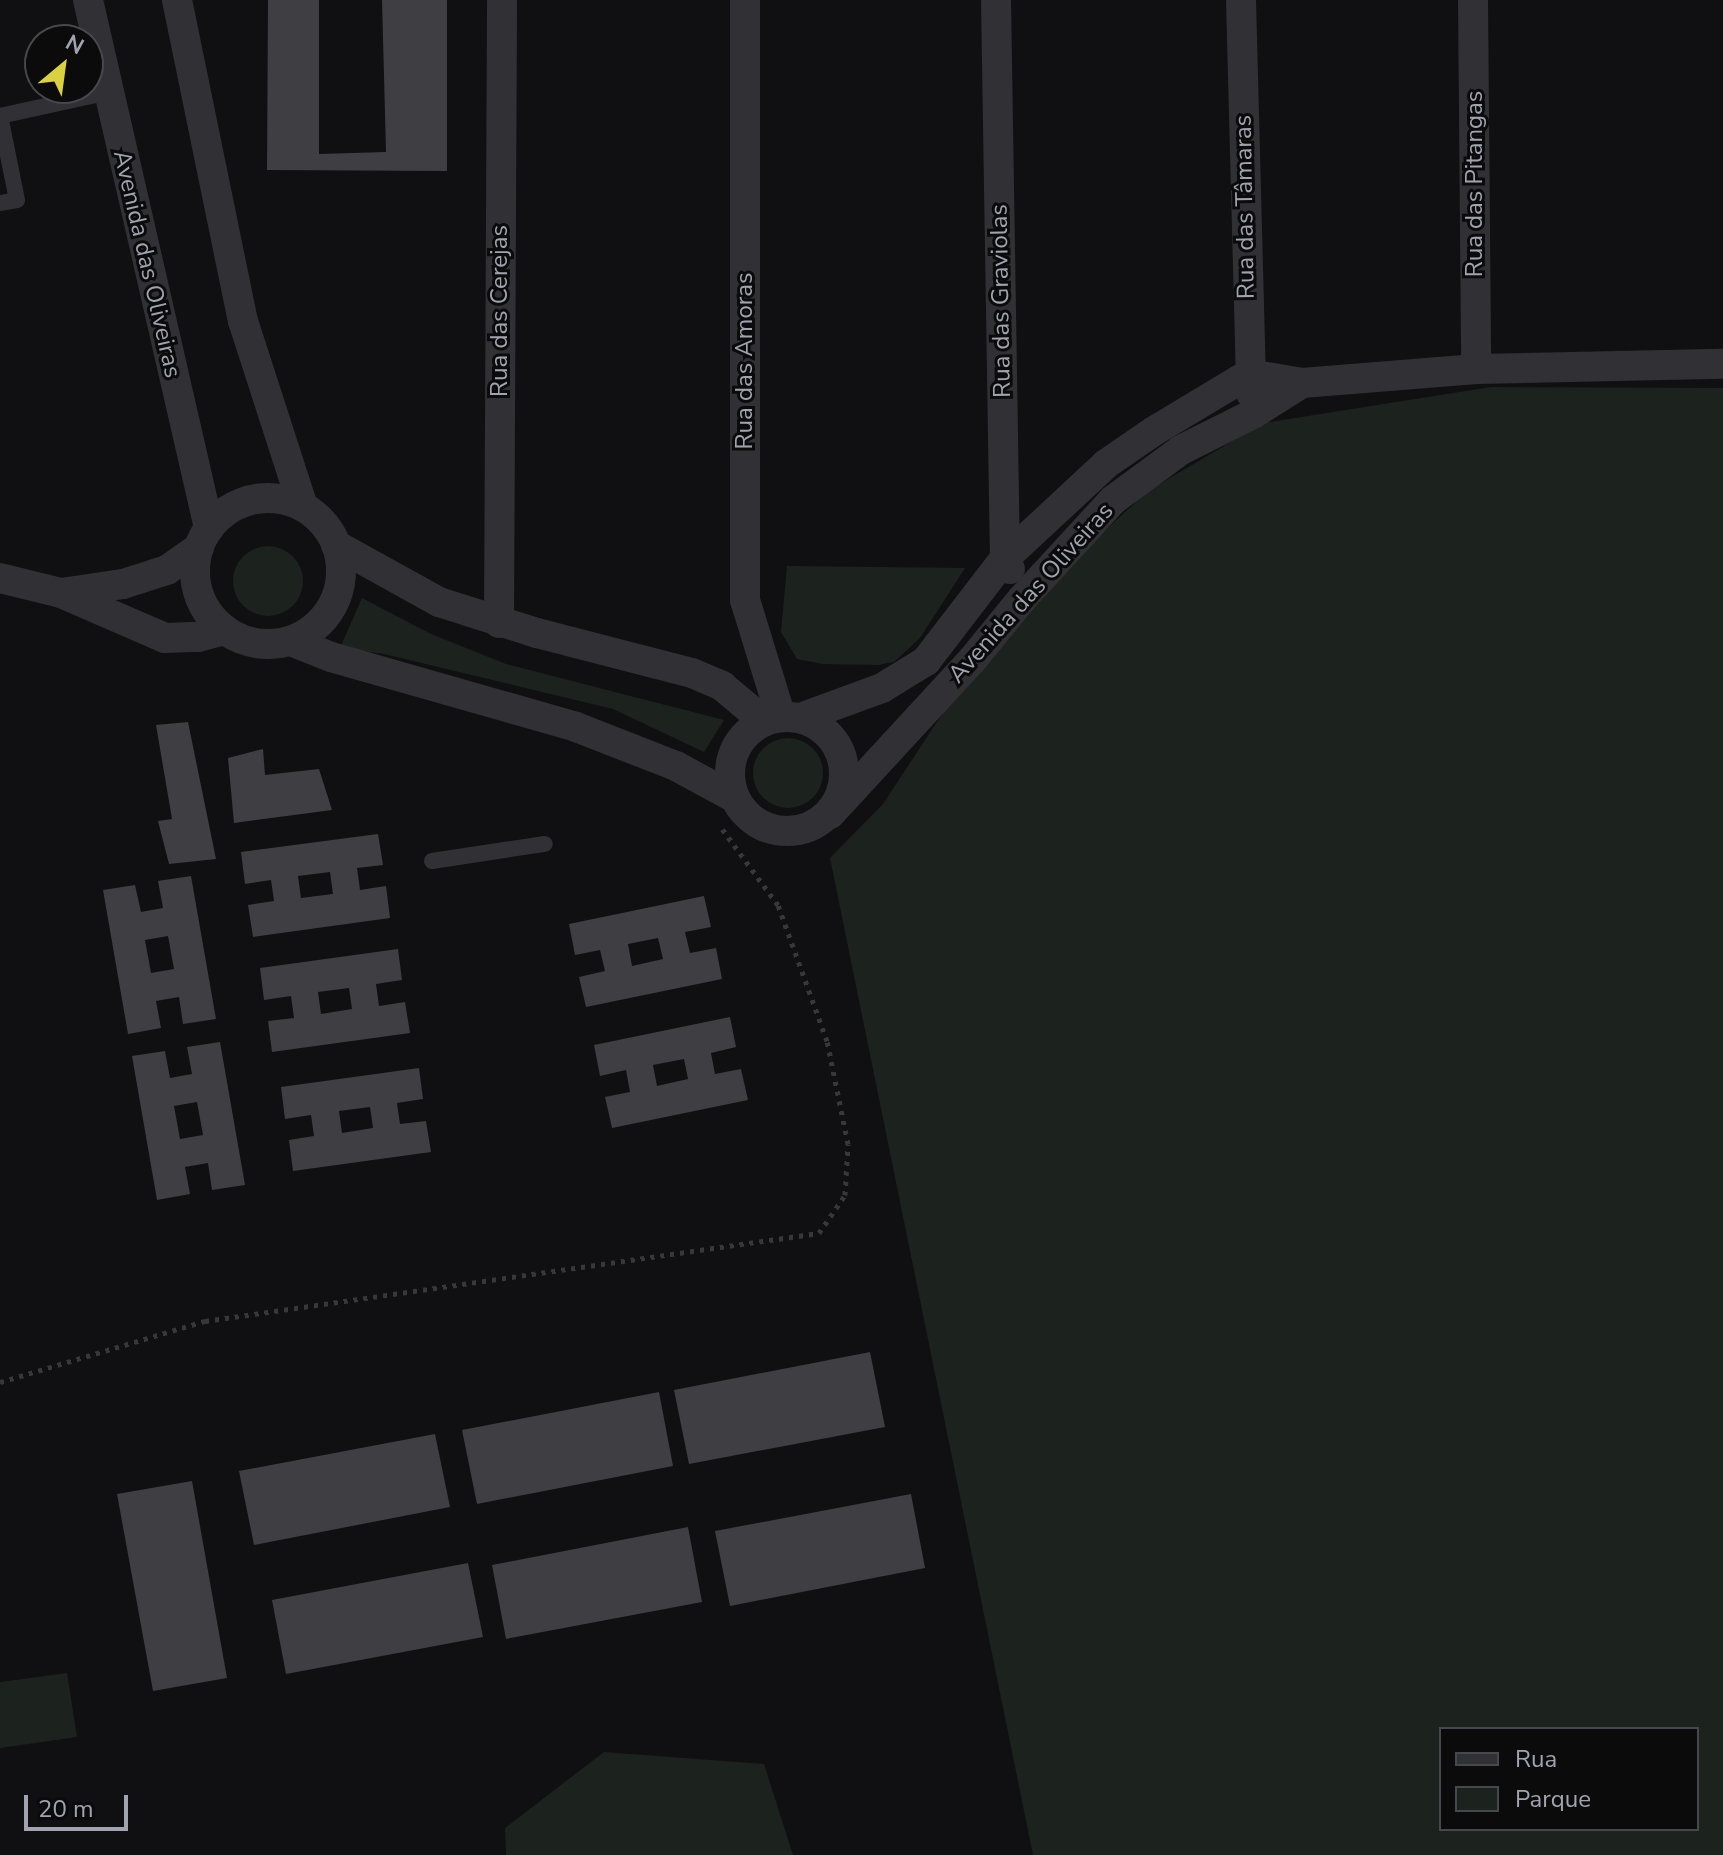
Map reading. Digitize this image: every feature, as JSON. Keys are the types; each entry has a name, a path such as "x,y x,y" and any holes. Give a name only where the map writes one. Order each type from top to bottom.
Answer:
{"street":[{"name":"Avenida das Oliveiras","path":"88,0 204,538 195,571 199,593 209,614 225,630 246,640 268,644 291,641 331,657 576,727 676,766 723,807 775,831 794,832 814,826 830,814 973,659 1022,599 1113,500 1181,450 1253,414 1302,383"},
{"path":"177,0 243,321 303,507 323,523 336,545 340,580 329,613 312,630 291,641"},
{"name":"Rua das Cerejas","path":"499,623 502,0"},
{"name":"Rua das Amoras","path":"745,0 745,600 782,719"},
{"name":"Rua das Graviolas","path":"996,0 1005,558 1022,599"},
{"name":"Rua das Tâmaras","path":"1241,0 1249,374 1253,414"},
{"name":"Rua das Pitangas","path":"1473,0 1476,369"},
{"name":"Avenida das Oliveiras","path":"723,807 730,762 737,745 782,719 882,688 926,661 1005,558 1106,464 1249,374 1302,383 1476,369 1723,364"},
{"name":"Avenida das Oliveiras","path":"61,593 123,584 167,570 204,538 228,510 252,500 278,499 303,507"},
{"path":"336,545 439,602 499,623 692,673 782,719 818,726 833,740 843,757 845,777 841,797 830,814"},
{"name":"Avenida das Oliveiras","path":"0,578 61,593 165,638 198,637 225,630"}],"lane":[{"path":"0,203 17,200 0,116 109,92"},
{"path":"432,861 545,844"}],"path":[{"path":"0,1382 205,1321 819,1233 845,1195 848,1144 827,1041 778,905 723,807"}],"green space":[{"path":"1491,387 1723,388 1723,1855 1033,1855 830,858 883,804 956,693 1073,560 1148,491 1263,423"},
{"path":"261,546 275,546 288,551 298,561 303,581 298,601 288,611 275,616 261,616 248,611 238,601 233,588 233,574 238,561 248,551"},
{"path":"787,566 965,568 920,638 894,662 878,665 823,664 797,659 781,632"},
{"path":"362,598 431,634 506,664 724,720 704,752 613,709 384,654 340,648"},
{"path":"795,738 817,753 823,773 821,787 813,798 802,806 781,808 763,798 755,787 753,766 763,748 774,740"},
{"path":"67,1673 77,1737 0,1748 0,1682"},
{"path":"604,1752 764,1764 793,1855 506,1855 505,1828"}],"building":[{"path":"268,0 319,0 319,154 386,152 382,0 447,0 447,171 267,170"},
{"path":"188,722 216,859 169,864 158,821 172,819 156,725"},
{"path":"263,749 265,775 319,769 332,810 234,823 228,758"},
{"path":"378,834 383,865 357,868 360,890 386,886 390,918 253,937 248,905 274,901 271,880 245,884 241,852","holes":["330,872 333,894 301,898 298,876"]},
{"path":"191,876 216,1019 183,1024 179,997 156,1001 161,1028 128,1034 103,890 135,885 141,912 163,908 158,881","holes":["168,936 174,969 151,973 145,940"]},
{"path":"704,896 711,927 685,932 690,953 716,948 722,979 586,1007 579,977 605,971 600,950 575,955 569,924","holes":["658,938 663,959 632,966 628,944"]},
{"path":"398,949 402,980 376,984 379,1006 405,1002 410,1033 272,1052 268,1021 294,1018 291,996 264,1000 260,968","holes":["349,988 352,1009 321,1014 318,992"]},
{"path":"730,1017 736,1047 711,1053 715,1074 741,1069 748,1100 612,1128 605,1097 630,1092 626,1070 600,1076 594,1045","holes":["684,1059 688,1079 657,1086 653,1065"]},
{"path":"220,1042 245,1185 212,1190 208,1163 185,1167 190,1194 157,1200 132,1056 165,1051 170,1078 192,1074 187,1047","holes":["197,1102 203,1135 180,1139 174,1106"]},
{"path":"419,1068 423,1099 397,1103 400,1124 426,1121 431,1152 293,1171 289,1140 314,1136 311,1115 285,1119 281,1087","holes":["370,1107 373,1128 342,1133 339,1111"]},
{"path":"870,1352 885,1427 689,1464 674,1390"},
{"path":"659,1392 673,1466 477,1504 462,1430"},
{"path":"435,1434 450,1507 254,1545 239,1471"},
{"path":"192,1481 227,1678 153,1691 117,1494"},
{"path":"911,1494 925,1568 730,1606 715,1531"},
{"path":"688,1527 702,1602 506,1639 492,1565"},
{"path":"468,1563 483,1637 286,1674 272,1600"}]}
